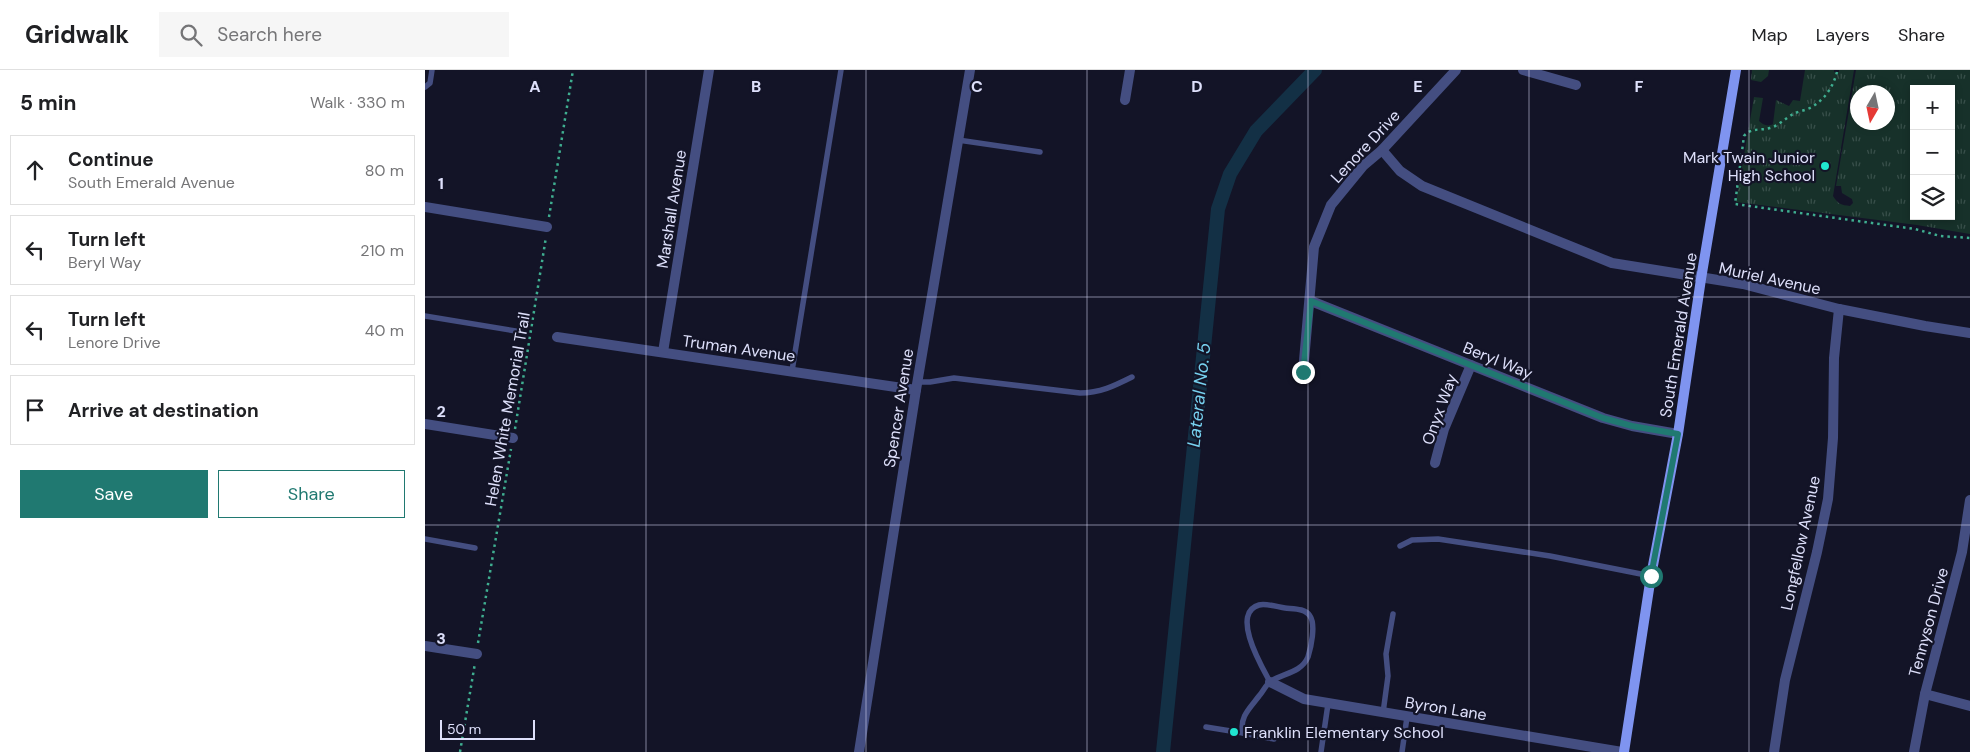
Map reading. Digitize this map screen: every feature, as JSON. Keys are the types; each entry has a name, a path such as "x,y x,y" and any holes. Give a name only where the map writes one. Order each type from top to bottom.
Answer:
{"street":[{"name":"Marshall Avenue","path":"663,352 709,70"},
{"name":"Spencer Avenue","path":"859,752 917,386 970,70"},
{"path":"1125,100 1130,70"},
{"name":"Lenore Drive","path":"1303,372 1311,301 1314,247 1331,205 1363,166 1382,150 1456,70"},
{"path":"1523,70 1576,86"},
{"name":"South Emerald Avenue","path":"1623,752 1651,576 1678,434 1701,279 1736,70"},
{"name":"Muriel Avenue","path":"1382,150 1400,171 1422,186 1612,263 1701,279 1743,284 1839,309 1925,326 1970,332"},
{"path":"425,207 547,227"},
{"name":"Beryl Way","path":"1311,301 1603,418 1632,426 1678,434"},
{"name":"Longfellow Avenue","path":"1774,752 1785,680 1817,552 1828,499 1833,438 1834,358 1839,309"},
{"name":"Truman Avenue","path":"557,337 792,371 917,386"},
{"name":"Onyx Way","path":"1435,463 1444,429 1471,365"},
{"path":"425,424 513,438"},
{"name":"Tennyson Drive","path":"1914,752 1936,648 1954,586 1970,500"},
{"path":"425,646 477,654"},
{"name":"Byron Lane","path":"1270,682 1304,699 1328,704 1623,752"},
{"path":"1925,694 1970,706"}],"lane":[{"path":"425,87 430,83 431,70"},
{"path":"792,371 841,70"},
{"path":"958,140 1040,152"},
{"path":"425,316 522,332"},
{"path":"917,386 953,378 1096,393 1132,376"},
{"path":"425,539 475,548"},
{"path":"1400,546 1412,540 1438,539 1550,556 1651,576"},
{"path":"1243,733 1244,716 1270,682 1294,672 1303,665 1308,656 1313,625 1311,616 1305,611 1261,604 1253,608 1248,615 1247,625 1251,642 1270,682"},
{"path":"1383,713 1388,676 1386,654 1393,614"},
{"path":"1321,752 1328,704"},
{"path":"1402,752 1407,717"},
{"path":"1206,727 1274,739"}],"path":[{"name":"Helen White Memorial Trail","path":"460,752 573,70"},
{"path":"1837,72 1833,84 1825,96 1811,107 1795,112 1771,128 1755,129 1744,136 1735,204 1915,229 1940,236 1970,238"}],"green space":[{"path":"1752,70 1769,70 1768,76 1761,82 1751,80"},
{"name":"Mark Twain Junior High School","path":"1805,70 1834,70 1834,72 1839,72 1839,70 1854,70 1833,196 1840,204 1850,206 1853,203 1852,199 1842,193 1841,186 1836,186 1850,105 1850,130 1895,130 1895,85 1853,85 1856,70 1970,70 1970,234 1917,225 1736,202 1754,97 1763,98 1759,121 1767,125 1773,124 1776,100 1789,106 1793,100 1800,101"}],"waterway":[{"name":"Lateral No. 5","path":"1163,752 1218,209 1230,174 1256,131 1315,70"}],"place":[{"name":"Mark Twain Junior High School","path":"1825,166"},
{"name":"Franklin Elementary School","path":"1234,732"}],"route":[{"path":"1303,372 1311,301 1603,418 1632,426 1678,434 1651,576"}]}
